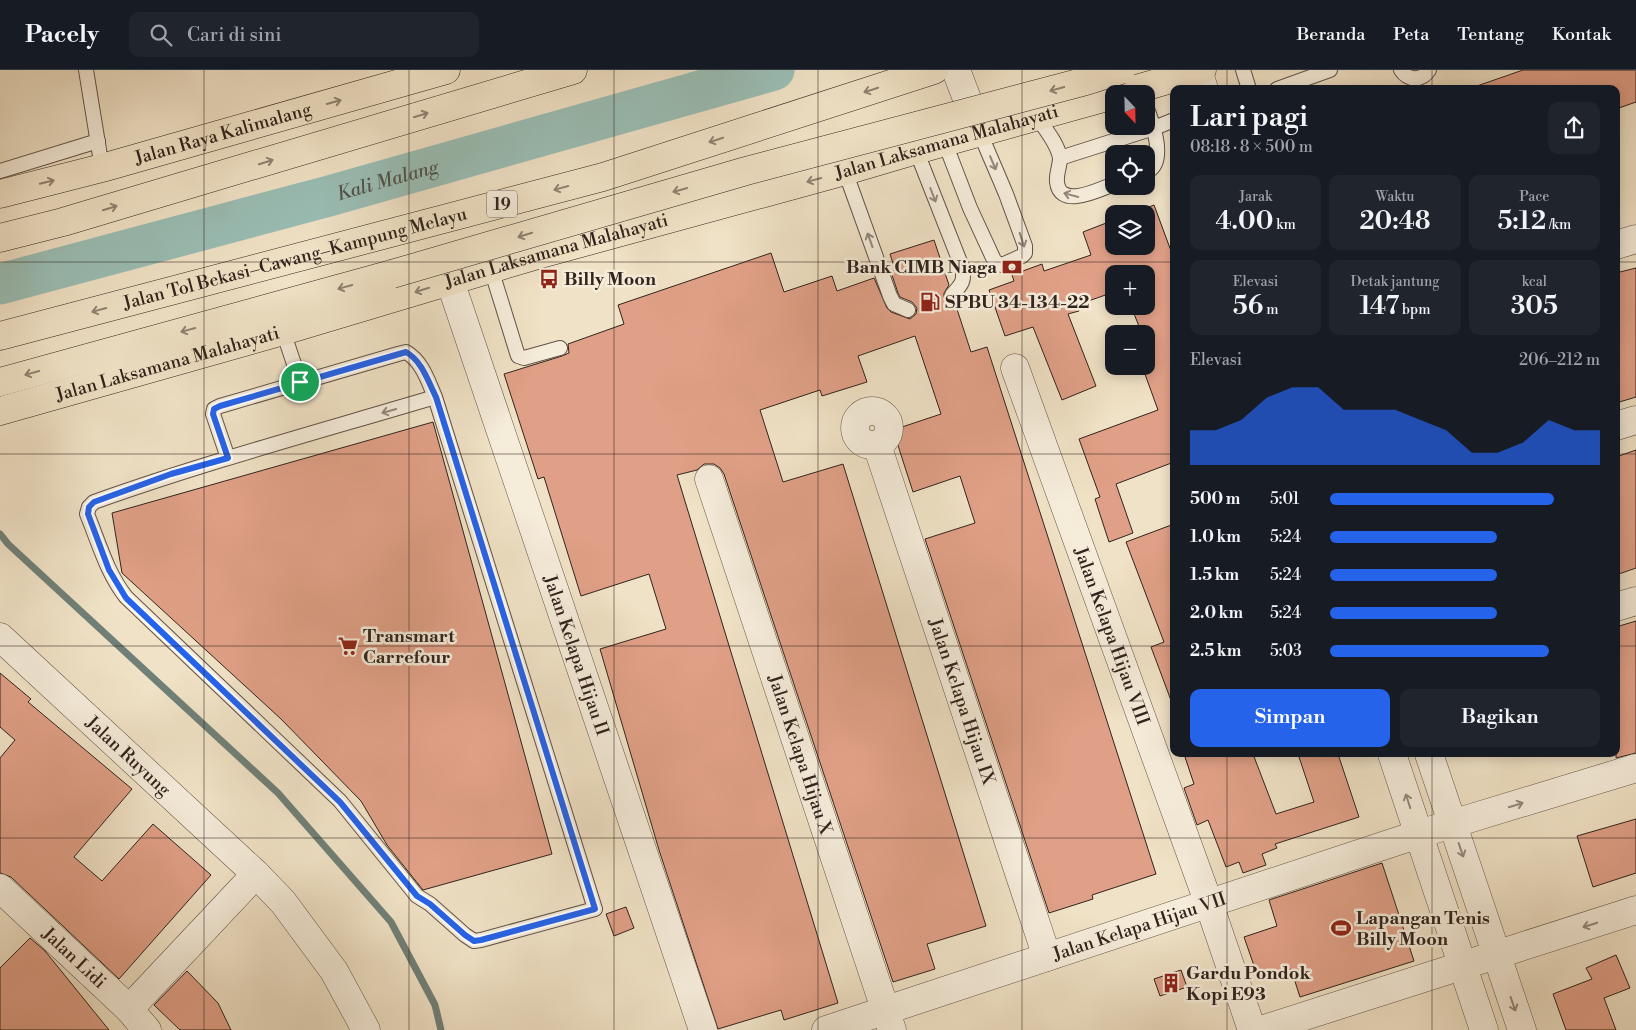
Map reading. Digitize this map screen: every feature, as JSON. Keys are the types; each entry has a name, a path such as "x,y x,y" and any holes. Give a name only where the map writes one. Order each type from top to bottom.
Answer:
{"main road":[{"name":"Jalan Raya Kalimalang","path":"0,194 102,168 446,70"},
{"path":"0,238 73,220 573,70"},
{"name":"Jalan Tol Bekasi–Cawang–Kampung Melayu","path":"0,336 603,177 934,70"},
{"path":"1177,85 1202,77"},
{"path":"0,382 392,274 737,174 1086,81 1107,85"},
{"path":"1155,88 1170,87"},
{"name":"Jalan Laksamana Malahayati","path":"4,410 283,331 537,254 845,171 1105,98"}],"street":[{"path":"960,80 980,133"},
{"path":"1620,244 1636,239"},
{"name":"Jalan Kelapa Hijau II","path":"450,281 703,1030"},
{"name":"Jalan Kelapa Hijau VIII","path":"1015,368 1209,904 1252,1030"},
{"path":"1620,425 1636,420"},
{"name":"Jalan Kelapa Hijau IX","path":"877,445 1047,957"},
{"name":"Jalan Kelapa Hijau X","path":"709,479 888,1020"},
{"path":"1620,606 1636,601"},
{"name":"Jalan Ruyung","path":"0,637 256,874 282,902 334,971 366,1030"},
{"path":"1393,757 1484,1030"},
{"path":"1430,757 1522,1030"},
{"name":"Jalan Kelapa Hijau VII","path":"826,1030 888,1020 1047,957 1419,834 1636,768"},
{"path":"128,1009 256,874"},
{"name":"Jalan Lidi","path":"0,888 128,1009 147,1030"},
{"path":"1261,1030 1636,910"}],"lane":[{"path":"86,70 102,168"},
{"path":"1243,70 1248,85"},
{"path":"1288,85 1330,70"},
{"path":"1401,70 1404,75 1411,79 1427,74 1429,70"},
{"path":"1037,117 1052,140 1060,158 1057,182 1061,192 1069,196 1080,197 1105,187"},
{"path":"1155,128 1170,122"},
{"path":"945,142 994,260 998,264 1002,264 1022,256 1025,253 1025,246 1006,194 980,133"},
{"path":"1060,158 1132,135"},
{"path":"1155,135 1157,148 1155,164"},
{"path":"0,170 98,141"},
{"path":"916,150 964,277 960,286 952,294"},
{"path":"845,171 890,296 894,304 908,310"},
{"path":"491,269 518,356 524,358 560,348"},
{"path":"283,331 300,382"},
{"path":"228,458 213,414 214,409 220,406 406,352 419,363 436,397 595,909 481,940 474,941 465,935 430,904 417,896 340,802 126,598 109,570 88,514 89,507 94,502 171,474 228,458 436,397"}],"building":[{"path":"1523,70 1636,70 1636,102 1620,108 1620,85 1480,85"},
{"path":"1155,208 1170,248 1170,464 1116,484 1133,533 1109,542 1095,499 1100,497 1079,439 1158,410 1145,375 1155,375 1155,325 1138,325 1135,315 1155,315 1155,265 1105,265 1105,295 1077,305 1079,311 1068,314 1096,386 1062,400 1033,327 1005,336 989,290 1014,281 1012,275 1042,264 1044,271 1091,255 1083,232 1105,223 1105,255 1155,255"},
{"path":"934,240 949,285 944,293 944,298 950,303 955,303 971,352 987,347 1156,874 1092,895 1093,899 1049,913 925,539 975,523 960,476 913,492 893,430 941,414 915,336 858,356 867,382 822,396 820,390 760,410 783,482 843,464 986,926 927,944 935,969 893,982 724,474 714,464 704,464 697,470 677,475 838,1003 784,1020 781,1010 718,1029 659,850 600,649 666,629 649,574 581,596 544,477 538,479 504,374 562,356 569,353 568,344 624,324 618,305 771,253 784,292 832,276 837,291 874,278 887,308 891,312 910,319 916,314 917,308 912,302 900,297 898,293 891,272 895,270 890,254"},
{"path":"1636,268 1636,397 1620,402 1620,272"},
{"name":"Transmart Carrefour","path":"433,422 552,854 423,890 387,845 361,801 281,719 122,573 112,513"},
{"path":"1636,450 1636,568 1620,574 1620,456"},
{"path":"1170,526 1170,698 1151,647 1164,642 1126,542"},
{"path":"1636,621 1636,753 1620,757 1620,626"},
{"path":"0,673 31,699 28,702 132,789 74,857 102,881 153,824 211,875 119,979 11,877 0,873 0,758 15,740 0,727"},
{"path":"1185,757 1254,757 1276,814 1314,802 1299,757 1339,757 1359,817 1275,844 1277,848 1262,854 1266,865 1243,873 1239,862 1226,867 1208,820 1197,825 1184,788 1194,784"},
{"path":"1636,819 1636,873 1593,887 1577,836"},
{"name":"Lapangan Tenis Billy Moon","path":"1382,863 1414,961 1300,997 1291,969 1259,980 1244,937 1277,926 1269,900"},
{"path":"626,907 634,928 614,936 606,914"},
{"path":"30,938 45,951 109,1030 0,1030 0,968"},
{"path":"1616,955 1630,988 1604,998 1616,1030 1566,1030 1553,994 1592,979 1586,968"},
{"name":"Gardu Pondok Kopi E93","path":"1181,970 1187,987 1160,996 1154,979"},
{"path":"187,971 218,1003 231,1030 180,1030 154,1005"}],"waterway":[{"name":"Kali Malang","path":"0,284 329,196 774,70"},
{"path":"0,534 8,544 278,793 391,922 435,1005 441,1030"}],"place":[{"name":"Bank CIMB Niaga","path":"1012,267"},
{"name":"Billy Moon","path":"549,279"},
{"name":"SPBU 34-134-22","path":"930,302"},
{"name":"Transmart Carrefour","path":"348,646"},
{"name":"Lapangan Tenis Billy Moon","path":"1341,928"},
{"name":"Gardu Pondok Kopi E93","path":"1171,983"}],"route":[{"path":"406,352 419,363 436,397 595,909 481,940 474,941 465,935 430,904 417,896 340,802 126,598 117,585 109,570 88,514 89,507 94,502 171,474 228,458 213,414 214,409 300,382 406,352"}]}
